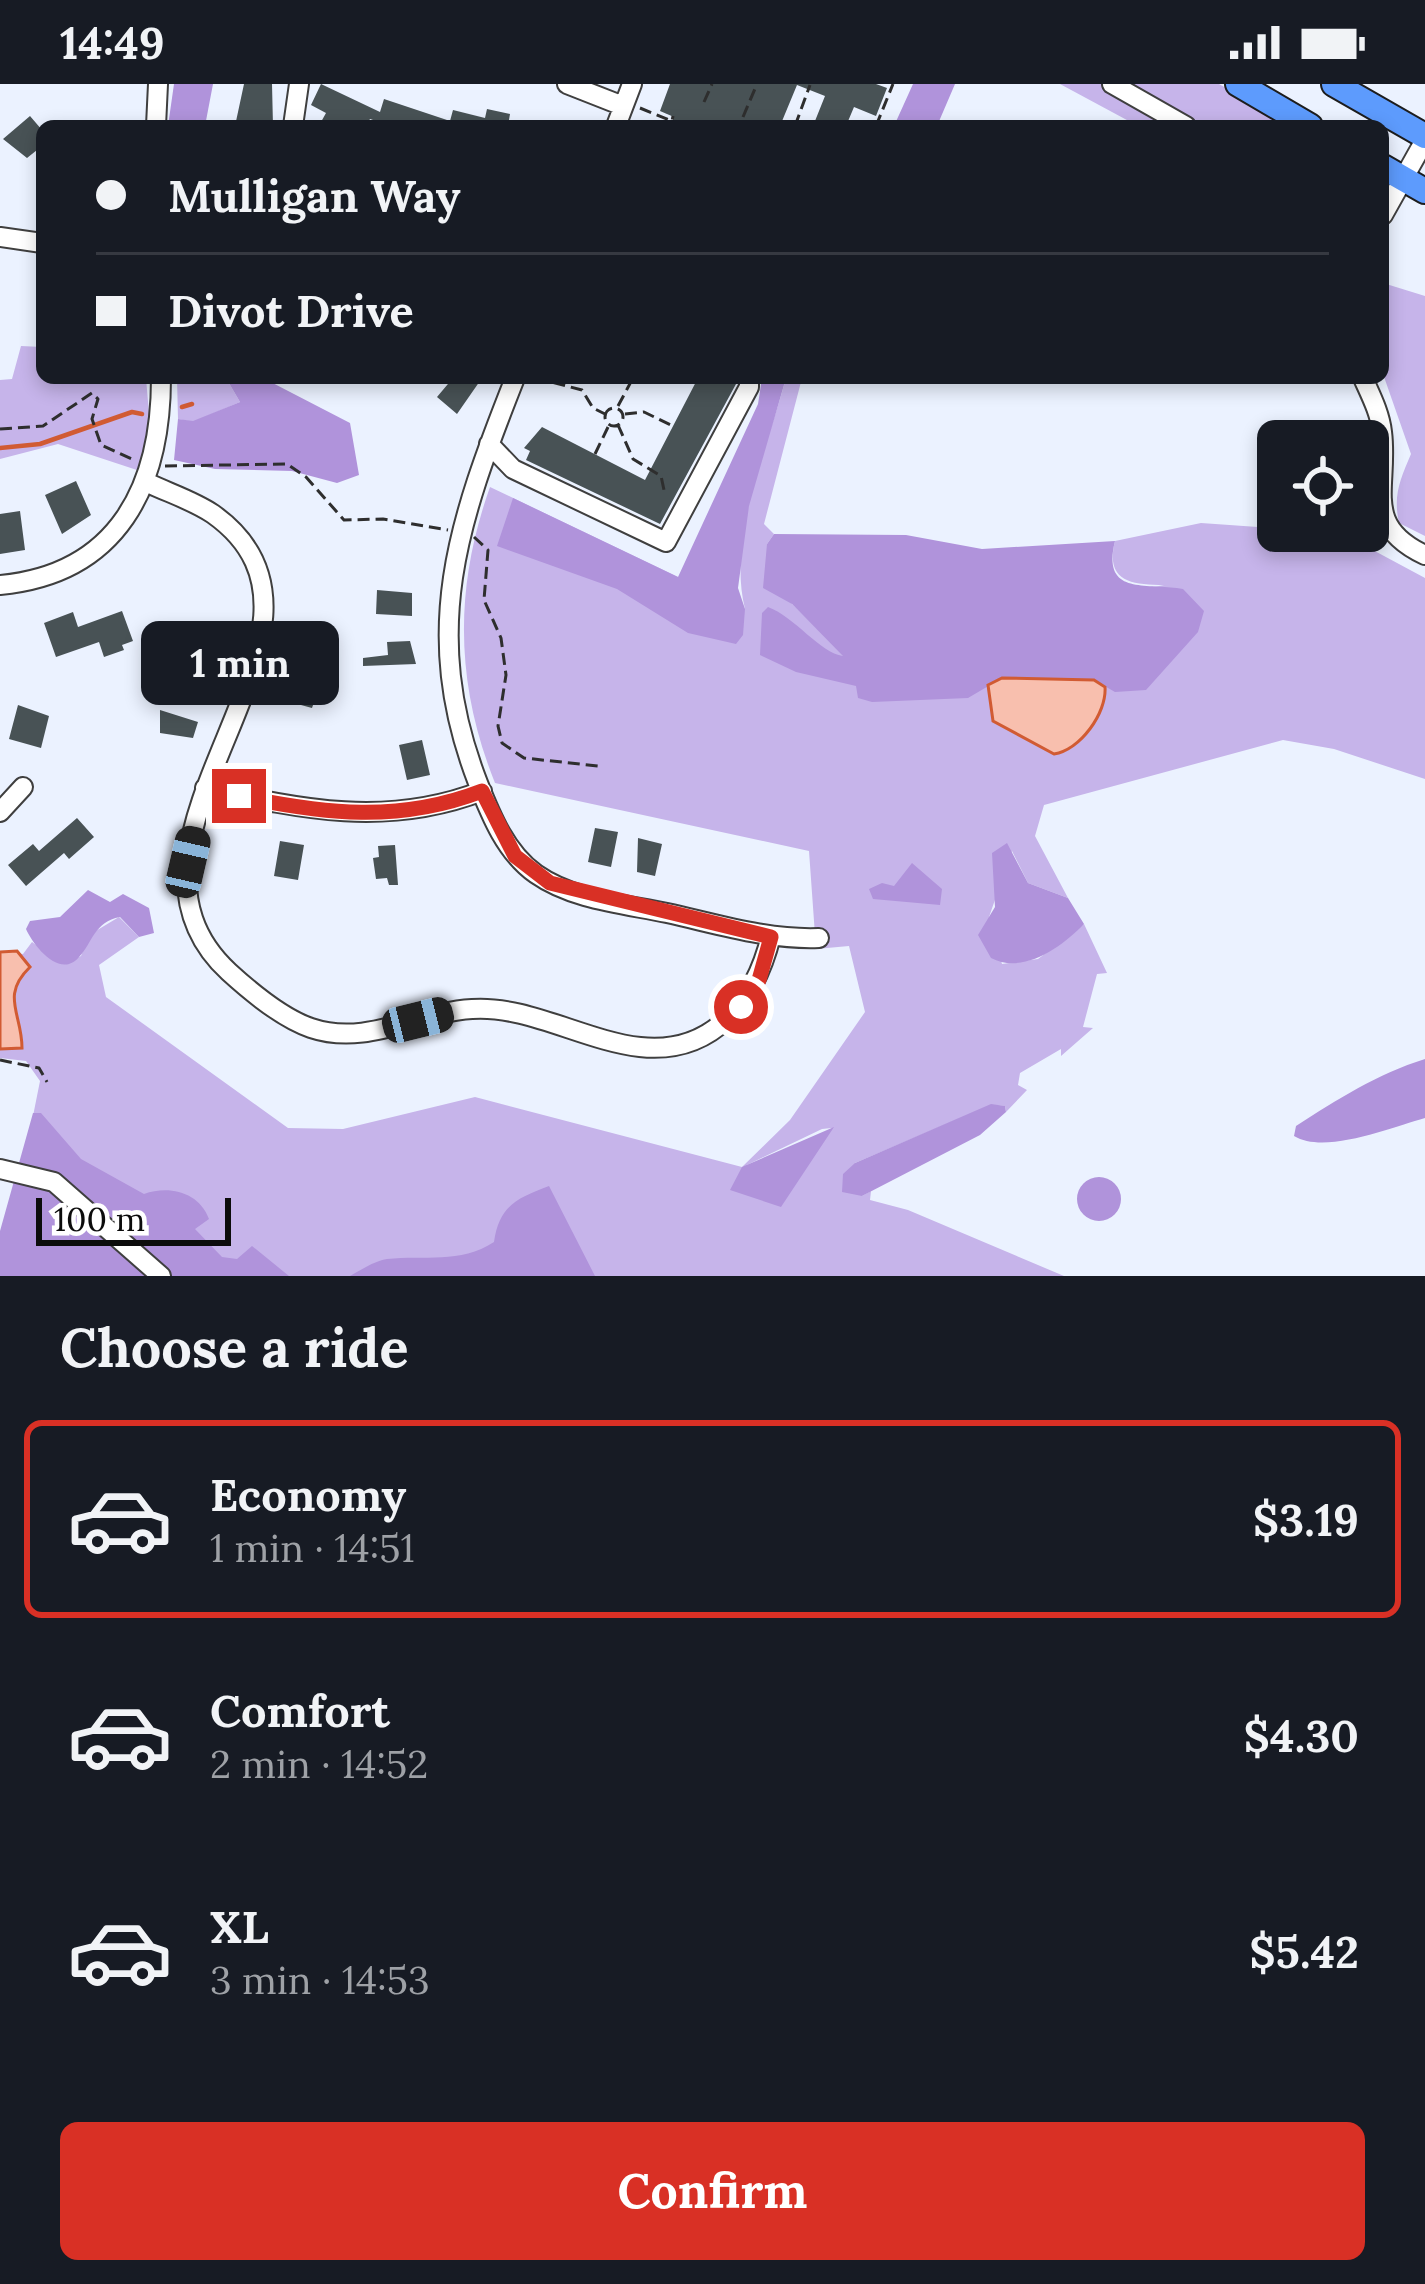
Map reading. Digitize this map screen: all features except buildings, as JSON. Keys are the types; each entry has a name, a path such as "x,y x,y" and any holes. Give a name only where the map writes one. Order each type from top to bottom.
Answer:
{"main road":[{"path":"1238,84 1300,120"},
{"path":"1334,84 1425,138"}],"street":[{"path":"156,120 158,84"},
{"path":"293,120 299,84"},
{"path":"567,84 631,107"},
{"path":"621,120 631,107 632,84"},
{"path":"1112,84 1175,120"},
{"path":"1404,179 1425,138"},
{"path":"0,237 36,242"},
{"path":"0,585 62,568 118,528 150,474 161,429 161,384"},
{"path":"513,384 459,533 447,596 448,659 458,721 482,791 515,856 550,883 771,937 819,938"},
{"path":"489,444 513,469 666,542 749,384"},
{"path":"1365,384 1382,427 1383,517 1397,539 1425,555"},
{"path":"150,474 221,521 246,549 263,589 265,626 257,662 205,788 187,873 196,927 236,978 285,1016 323,1032 369,1033 477,1008 631,1046 674,1046 706,1034 741,1007 759,980 771,937"},
{"path":"0,812 23,787"},
{"path":"205,788 351,815 413,811 482,791"},
{"path":"4,1170 53,1182 161,1276"}],"path":[{"path":"704,102 712,84"},
{"path":"742,117 757,84"},
{"path":"878,120 893,84"},
{"path":"797,120 810,85"},
{"path":"631,107 668,120"},
{"path":"671,120 673,116"},
{"path":"559,384 582,390 593,408 605,414 609,424 595,454"},
{"path":"605,414 617,408 630,384"},
{"path":"0,429 43,426 89,393 98,399 92,419 109,453 150,474 286,464 301,471 344,520 383,519 478,539 489,552 484,600 501,638 506,675 498,726 502,743 524,758 598,766"},
{"path":"617,408 623,415"},
{"path":"623,415 644,412 673,426"},
{"path":"623,415 618,425 631,456 661,476 664,490"},
{"path":"609,424 618,425"},
{"path":"0,1060 39,1068 47,1082"}],"shaded area":[{"path":"174,84 213,84 206,120 169,120"},
{"path":"913,84 955,84 940,120 897,120"},
{"path":"1060,84 1219,84 1282,120 1127,120"},
{"path":"1389,285 1425,296 1425,536 1399,523 1397,513 1399,488 1411,454 1386,384"},
{"path":"21,346 36,347 36,384 147,384 150,425 143,472 58,444 0,459 0,380 12,379"},
{"path":"177,384 230,384 240,402 193,422 178,419"},
{"path":"230,384 275,384 350,423 359,475 337,483 292,471 215,469 174,460 178,419 193,421 240,402"},
{"path":"761,384 784,384 749,506 738,588 745,609 743,635 736,644 688,633 617,589 497,546 513,498 678,577 758,404"},
{"path":"784,384 800,384 764,524 774,534 767,544 792,604 837,648 1164,585 1123,578 1114,565 1115,541 1201,523 1257,527 1257,552 1377,552 1425,578 1425,779 1334,749 1283,740 1044,805 1035,836 1068,898 1028,883 1012,851 989,917 1002,964 1038,959 1084,924 1107,973 1097,974 1083,1027 1093,1028 1061,1056 1061,1049 1020,1073 1018,1085 1027,1090 1006,1112 1005,1106 991,1105 855,1163 862,1196 871,1191 870,1200 908,1210 1064,1276 186,1276 24,1161 40,1081 26,1061 0,1058 0,952 23,954 32,942 62,964 81,956 89,935 119,917 139,937 99,965 106,997 288,1128 343,1129 475,1097 742,1167 790,1120 865,1012 849,946 816,949 809,851 495,783 472,709 464,635 470,562 490,487 745,609 741,552","holes":["832,1128 796,1181 747,1165"]},
{"path":"774,534 906,535 982,549 1115,541 1112,559 1121,579 1183,589 1204,611 1198,632 1146,690 1115,692 1094,680 1002,678 968,698 872,702 858,698 856,686 796,672 760,655 762,613 768,607 843,656 792,604 763,588 767,544"},
{"path":"1002,678 1094,680 1105,687 1102,708 1082,738 1054,754 993,721 988,685"},
{"path":"1007,843 1028,883 1068,898 1084,924 1041,956 1016,963 991,958 978,935 995,907 992,853"},
{"path":"912,863 942,889 940,905 873,899 869,889 882,883 894,886"},
{"path":"88,890 110,902 123,894 149,908 154,933 139,937 120,917 99,928 72,963 56,962 41,951 26,929 30,921 60,917"},
{"path":"17,951 30,967 14,996 22,1048 0,1049 0,952"},
{"path":"1425,1059 1425,1118 1340,1141 1294,1136 1296,1126 1343,1097"},
{"path":"991,1104 1005,1106 1006,1112 980,1135 862,1196 842,1192 843,1174 855,1163"},
{"path":"33,1113 41,1113 81,1159 144,1194 173,1191 198,1202 209,1219 195,1229 222,1257 237,1259 252,1246 289,1276 0,1276 0,1231"},
{"path":"834,1127 781,1207 730,1190 742,1167"},
{"path":"1099,1177 1114,1184 1121,1199 1114,1214 1099,1221 1084,1214 1077,1199 1084,1184"},
{"path":"549,1186 595,1276 350,1276 387,1259 455,1256 481,1249 494,1242 500,1220 511,1205"}],"waterway":[{"path":"182,407 192,404"},
{"path":"0,448 40,444 132,412 142,414"}],"route":[{"path":"239,796 351,815 428,808 482,791 515,856 550,883 771,937 759,980 741,1007"}]}
